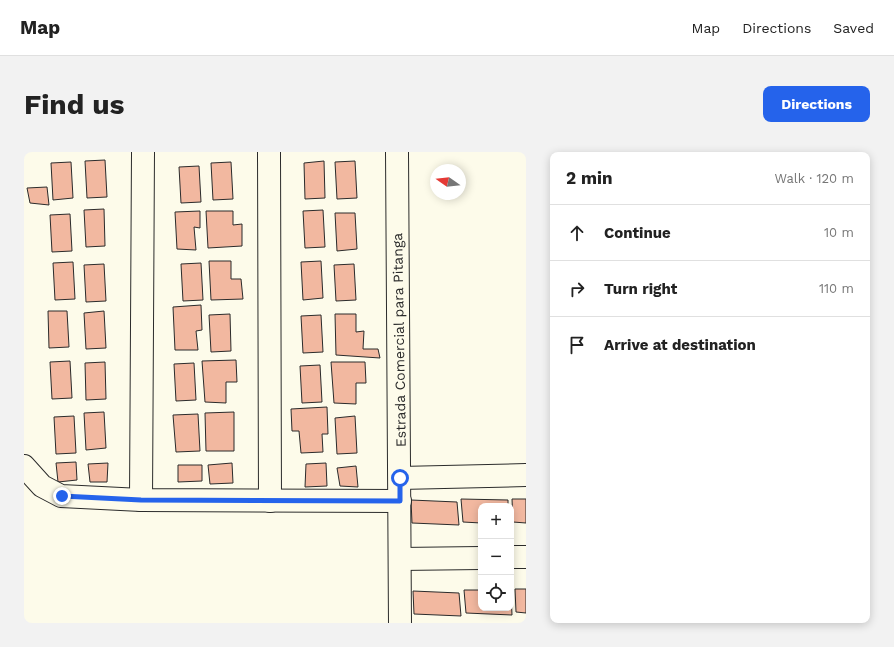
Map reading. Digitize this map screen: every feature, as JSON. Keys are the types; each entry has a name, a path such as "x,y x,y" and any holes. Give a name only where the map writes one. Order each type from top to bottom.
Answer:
{"street":[{"path":"141,500 143,152"},
{"path":"270,152 270,500"},
{"name":"Estrada Comercial para Pitanga","path":"397,152 400,623"},
{"path":"24,466 42,486 62,496 141,500 400,501"},
{"path":"400,478 526,475"},
{"path":"514,557 526,557"},
{"path":"400,559 478,558"}],"building":[{"path":"105,160 107,197 87,198 85,161"},
{"path":"324,161 325,198 305,199 304,163"},
{"path":"355,161 357,198 337,199 335,162"},
{"path":"71,162 73,198 53,200 51,163"},
{"path":"231,162 233,199 213,200 211,163"},
{"path":"199,166 201,202 181,203 179,167"},
{"path":"47,187 49,205 30,203 27,188"},
{"path":"104,209 105,246 86,247 84,210"},
{"path":"323,210 325,247 305,248 303,211"},
{"path":"200,211 200,228 194,227 196,250 177,249 175,212"},
{"path":"206,211 233,211 233,225 242,224 242,246 208,248"},
{"path":"335,213 355,213 357,249 337,251"},
{"path":"70,214 72,251 52,252 50,215"},
{"path":"209,261 231,261 231,279 241,279 243,299 211,300"},
{"path":"321,261 323,298 303,300 301,262"},
{"path":"73,262 75,299 55,300 53,263"},
{"path":"201,263 203,300 183,301 181,264"},
{"path":"104,264 106,301 86,302 84,265"},
{"path":"354,264 356,300 336,301 334,265"},
{"path":"201,305 202,330 196,331 198,350 175,350 173,307"},
{"path":"48,311 67,311 69,347 49,348"},
{"path":"104,311 106,348 86,349 84,313"},
{"path":"230,314 231,351 211,352 209,315"},
{"path":"335,314 356,314 356,332 364,331 363,349 378,349 380,358 336,355"},
{"path":"321,315 323,352 303,353 301,316"},
{"path":"236,360 237,382 226,382 226,403 205,402 202,361"},
{"path":"70,361 72,398 52,399 50,362"},
{"path":"105,362 106,399 86,400 85,363"},
{"path":"331,362 365,362 366,383 356,383 356,404 334,403"},
{"path":"194,363 196,400 176,401 174,364"},
{"path":"320,365 322,402 302,403 300,366"},
{"path":"327,407 328,434 322,434 323,452 301,453 299,431 292,431 291,409"},
{"path":"104,412 106,448 86,450 84,413"},
{"path":"234,412 234,451 206,451 205,413"},
{"path":"198,414 200,451 176,452 173,415"},
{"path":"74,416 76,453 56,454 54,417"},
{"path":"355,416 357,453 337,454 335,418"},
{"path":"76,462 77,480 58,482 56,463"},
{"path":"108,463 107,482 90,482 88,464"},
{"path":"232,463 233,483 210,484 208,465"},
{"path":"326,463 327,486 305,487 306,464"},
{"path":"178,465 202,465 202,481 178,482"},
{"path":"356,466 358,487 340,486 337,468"},
{"path":"461,499 508,500 508,503 478,503 478,523 463,522"},
{"path":"512,499 526,499 526,523 514,522 514,503 512,503"},
{"path":"411,500 457,502 459,525 412,523"},
{"path":"515,589 526,589 526,613 516,612"},
{"path":"464,590 478,590 478,611 512,611 512,615 466,613"},
{"path":"413,591 459,593 461,616 414,614"}],"route":[{"path":"62,496 141,500 400,501 400,478"}]}
